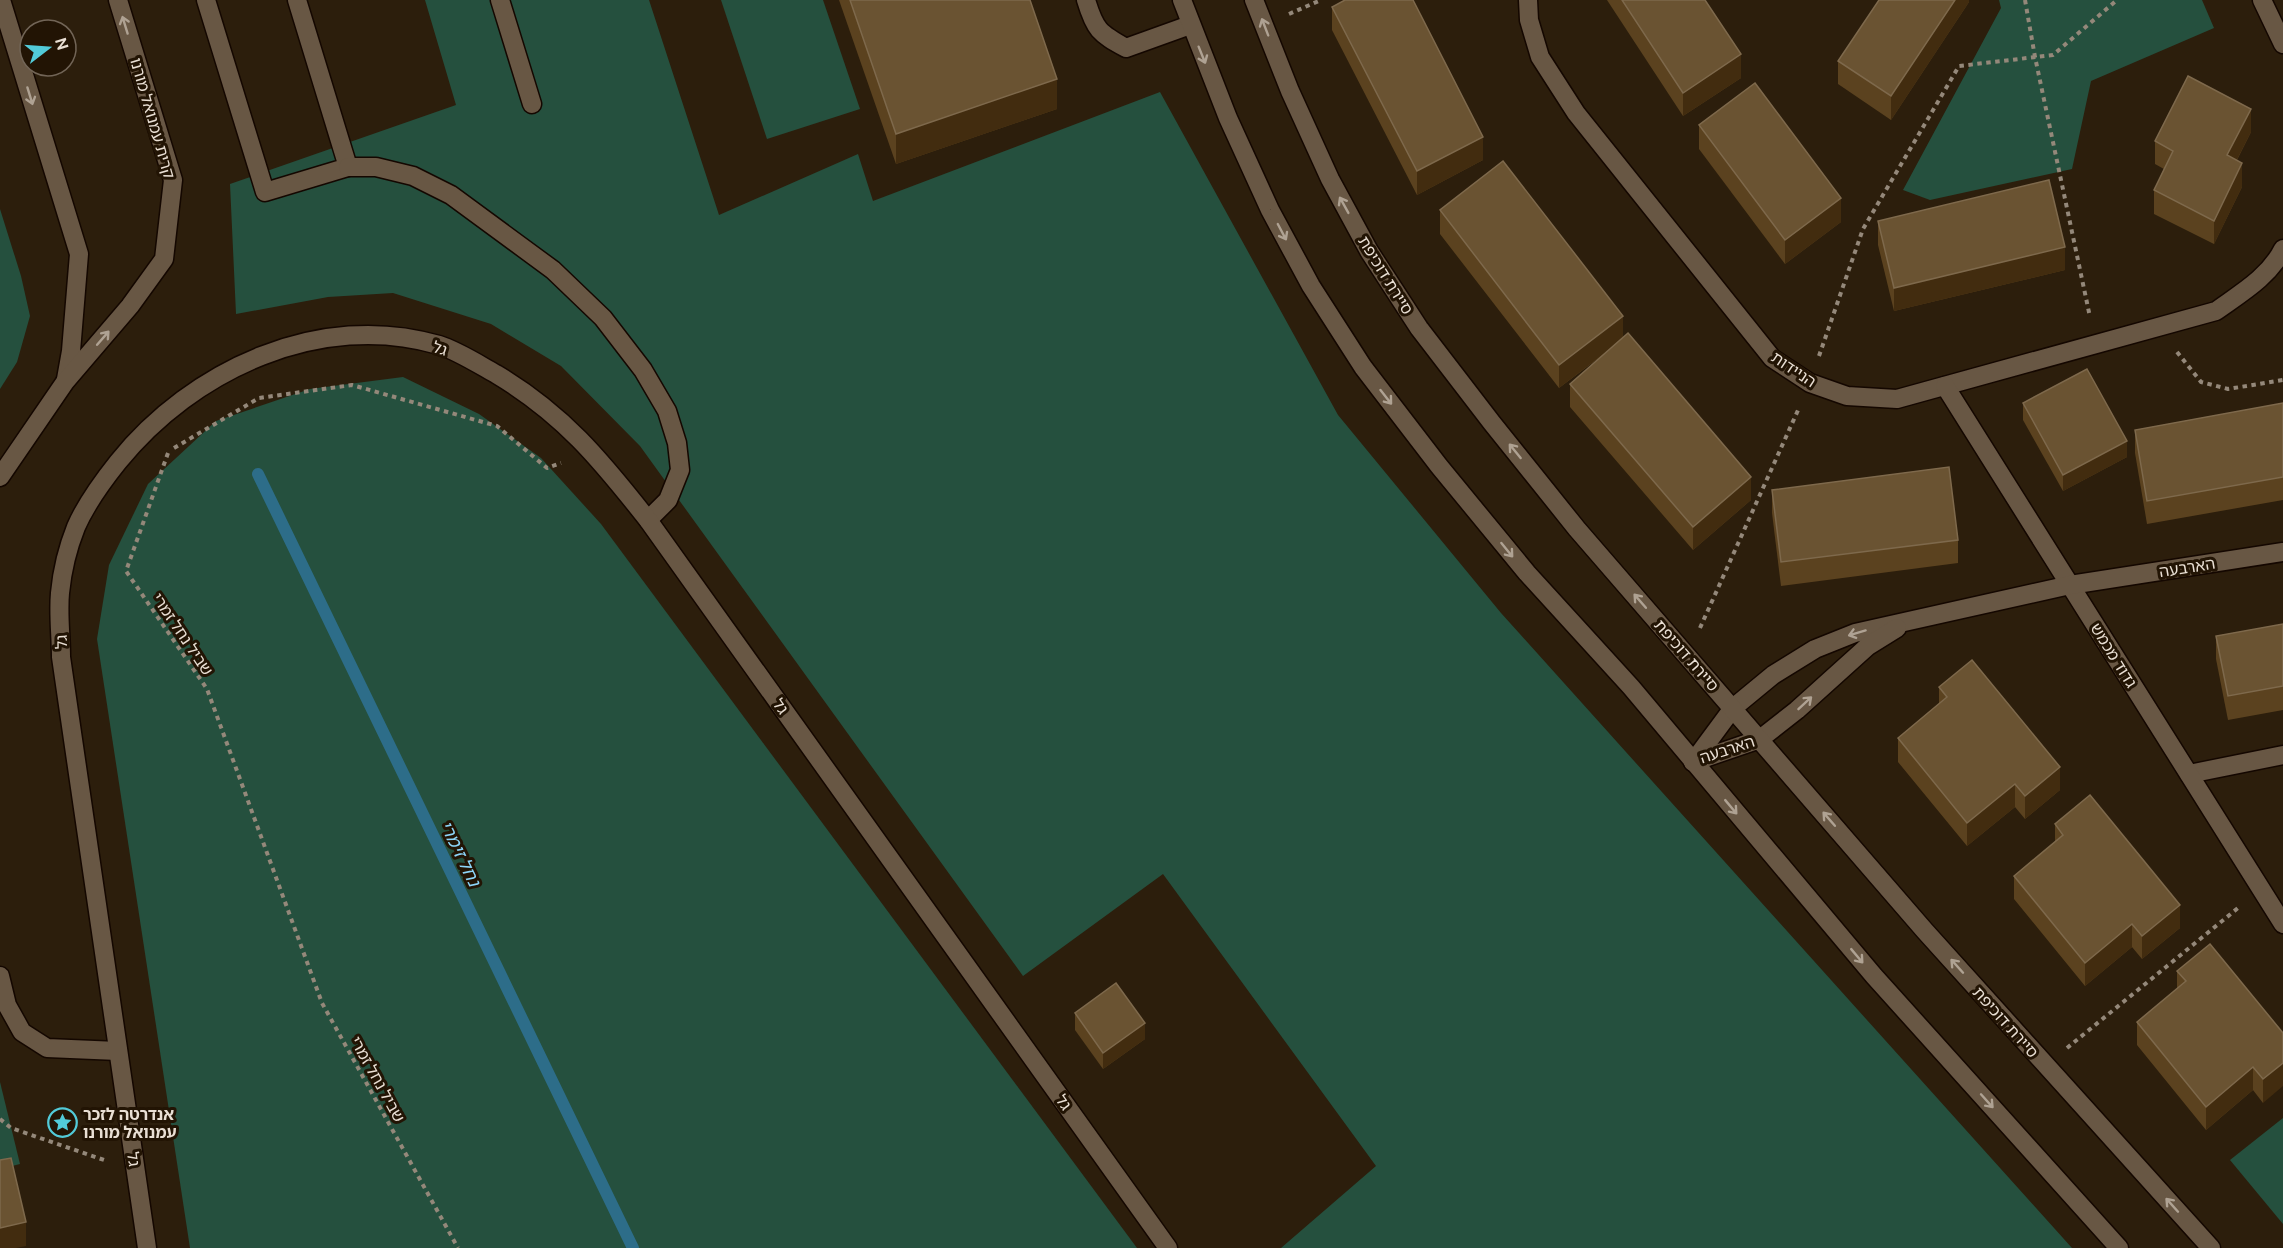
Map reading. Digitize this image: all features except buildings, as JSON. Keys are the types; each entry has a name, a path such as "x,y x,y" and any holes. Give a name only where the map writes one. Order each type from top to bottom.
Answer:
{"street":[{"name":"קרית עמנואל מורנו","path":"1,0 79,254 71,351 65,382"},
{"name":"קרית עמנואל מורנו","path":"0,477 65,382 130,306 164,259 173,180 118,0"},
{"path":"206,0 265,192 348,167 376,167 413,176 451,195 553,270 603,318 643,370 668,411 677,443 680,470 668,500 648,520"},
{"path":"297,0 348,167"},
{"path":"500,0 532,104"},
{"path":"1086,0 1093,21 1103,36 1126,48 1190,25"},
{"path":"1182,0 1227,118 1270,210 1311,286 1363,367 1439,466 1527,573 1631,687 1874,976 2119,1248"},
{"name":"סיירת דוכיפת","path":"1254,0 1290,91 1330,179 1369,251 1419,328 1570,520 1925,931 2211,1248"},
{"name":"הניידות","path":"1528,0 1529,20 1540,57 1576,113 1772,358 1810,383 1847,396 1897,399 2216,311 2256,283 2283,249"},
{"path":"2262,0 2283,44"},
{"name":"גל","path":"147,1248 62,657 60,604 64,575 76,527 104,479 137,438 165,411 203,384 242,363 291,345 378,334 440,346 483,366 526,392 563,421 608,468 648,520 1168,1248"},
{"name":"גדוד מכמש","path":"1945,386 2283,924"},
{"name":"הארבעה","path":"1694,762 1733,708 1773,675 1815,649 1855,633 2070,585 2283,552"},
{"name":"הארבעה","path":"1694,762 1760,739 1797,711 1868,646 1914,618"},
{"path":"2189,774 2283,755"},
{"path":"0,976 7,1005 22,1032 47,1048 118,1051"}],"path":[{"path":"2025,0 2096,344"},
{"path":"1688,656 1810,383 1863,229 1959,66 2053,55 2117,0"},
{"path":"2157,327 2201,382 2228,389 2283,380"},
{"name":"שביל נחל זמרי","path":"458,1248 322,1003 207,689 126,571 168,452 258,398 352,385 497,426 547,468 557,465 586,445"},
{"path":"2046,1065 2262,889"},
{"path":"0,1119 11,1128 136,1171"}],"green space":[{"path":"425,0 649,0 719,215 858,154 873,201 1160,92 1338,415 1501,613 2072,1248 1281,1248 1376,1166 1163,874 1023,976 640,446 561,366 491,324 393,293 328,297 236,314 230,184 456,105"},
{"path":"721,0 823,0 860,109 767,139"},
{"path":"1999,0 2202,0 2214,28 2091,81 2072,169 1930,200 1903,190 2001,8"},
{"path":"0,209 21,276 30,316 17,362 0,389"},
{"path":"403,377 479,414 541,458 601,524 1137,1248 190,1248 97,639 109,565 148,484 216,421 310,389"},
{"path":"0,1082 20,1164 0,1169"},
{"path":"2283,1118 2283,1224 2230,1160"}],"waterway":[{"name":"נחל זימרי","path":"258,474 633,1248"}],"place":[{"name":"אנדרטה לזכר עמנואל מורנו","path":"62,1123"}]}
